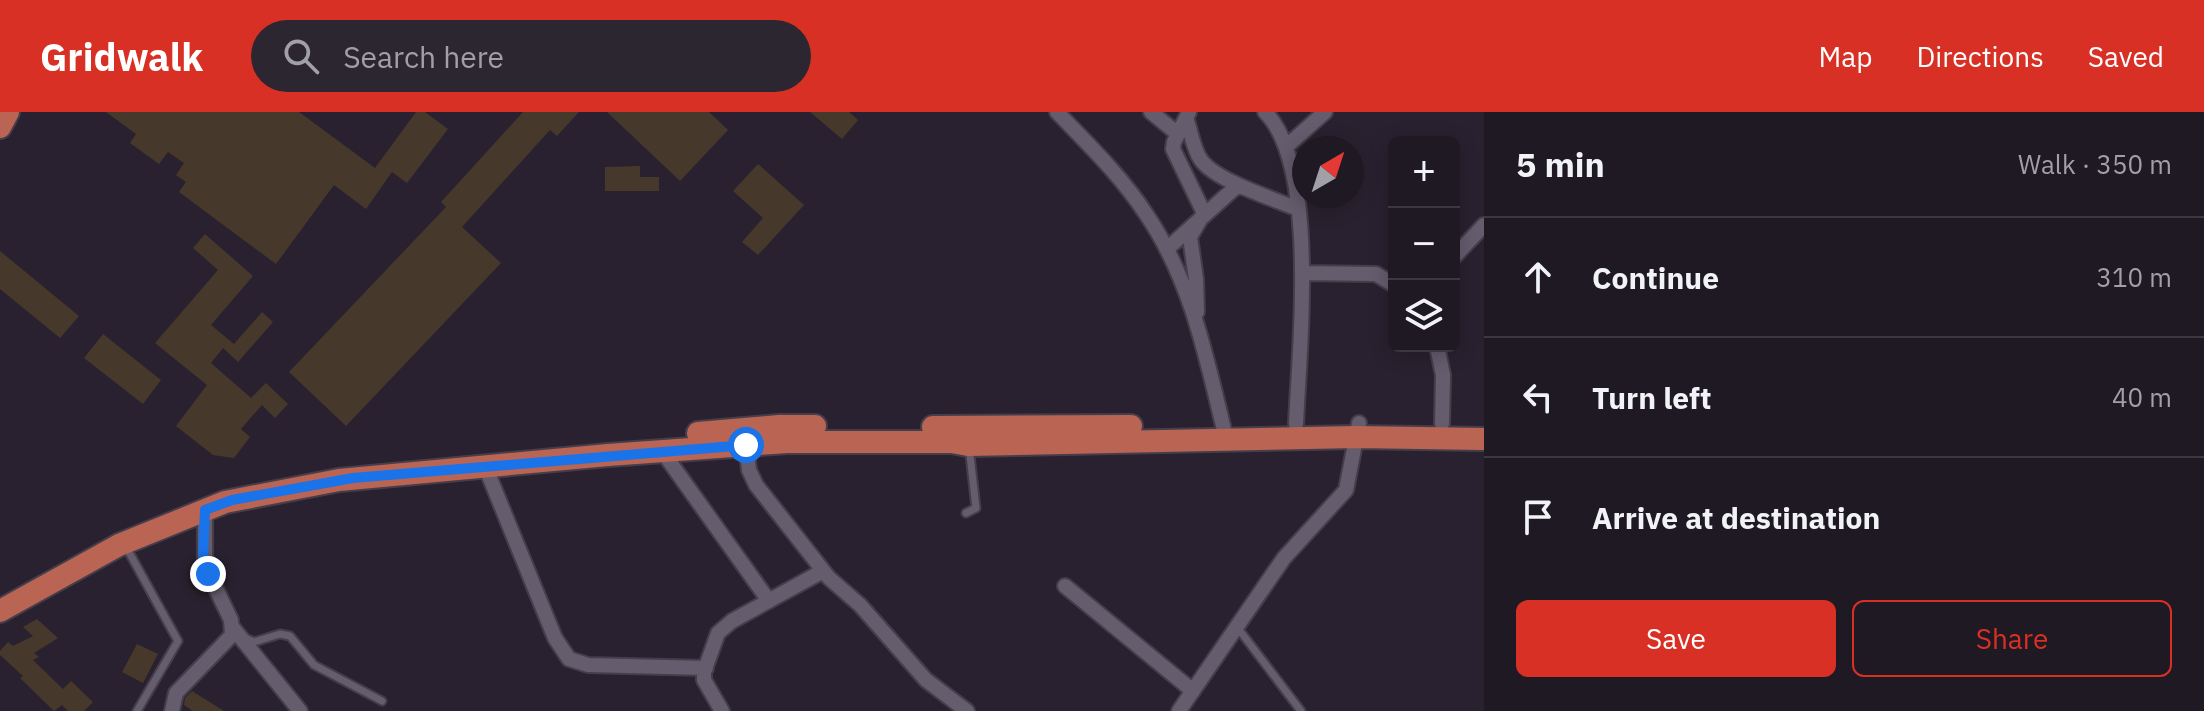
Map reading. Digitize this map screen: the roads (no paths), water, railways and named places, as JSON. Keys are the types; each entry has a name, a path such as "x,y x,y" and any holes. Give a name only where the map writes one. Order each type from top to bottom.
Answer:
{"main road":[{"path":"0,127 8,112"},
{"path":"0,594 148,517 228,488 333,466 485,466 793,441 952,442 968,445 1225,432 1296,424 1484,439"},
{"path":"0,611 124,543 232,500 409,465 779,426 1225,432 1484,425"}],"street":[{"path":"1057,112 1092,147 1146,213 1167,249 1197,321 1225,432"},
{"path":"1265,112 1287,146 1298,209 1303,273 1296,424"},
{"path":"1287,146 1325,112"},
{"path":"1157,115 1178,134"},
{"path":"1188,115 1173,149 1204,213"},
{"path":"1188,115 1201,160 1238,185 1298,209"},
{"path":"1167,249 1238,185"},
{"path":"1197,321 1197,286 1190,237 1204,213"},
{"path":"1460,250 1484,225"},
{"path":"1460,251 1484,244"},
{"path":"1303,273 1376,274 1388,281"},
{"path":"1438,352 1443,379 1442,424"},
{"path":"1179,711 1284,558 1346,490 1358,430"},
{"path":"746,445 749,470 756,485 823,571 860,605 926,680 967,711"},
{"path":"662,451 769,601"},
{"path":"485,466 555,638 569,659 588,665 706,668"},
{"path":"205,510 205,566 235,631 300,711"},
{"path":"722,711 704,680 718,633 724,626 823,571"},
{"path":"1065,586 1193,691"},
{"path":"172,711 176,693 235,631"}],"lane":[{"path":"966,513 976,508 968,445"},
{"path":"124,543 178,641 137,711"},
{"path":"1237,627 1301,711"},
{"path":"235,631 254,642 286,634 314,665 382,701"}]}
